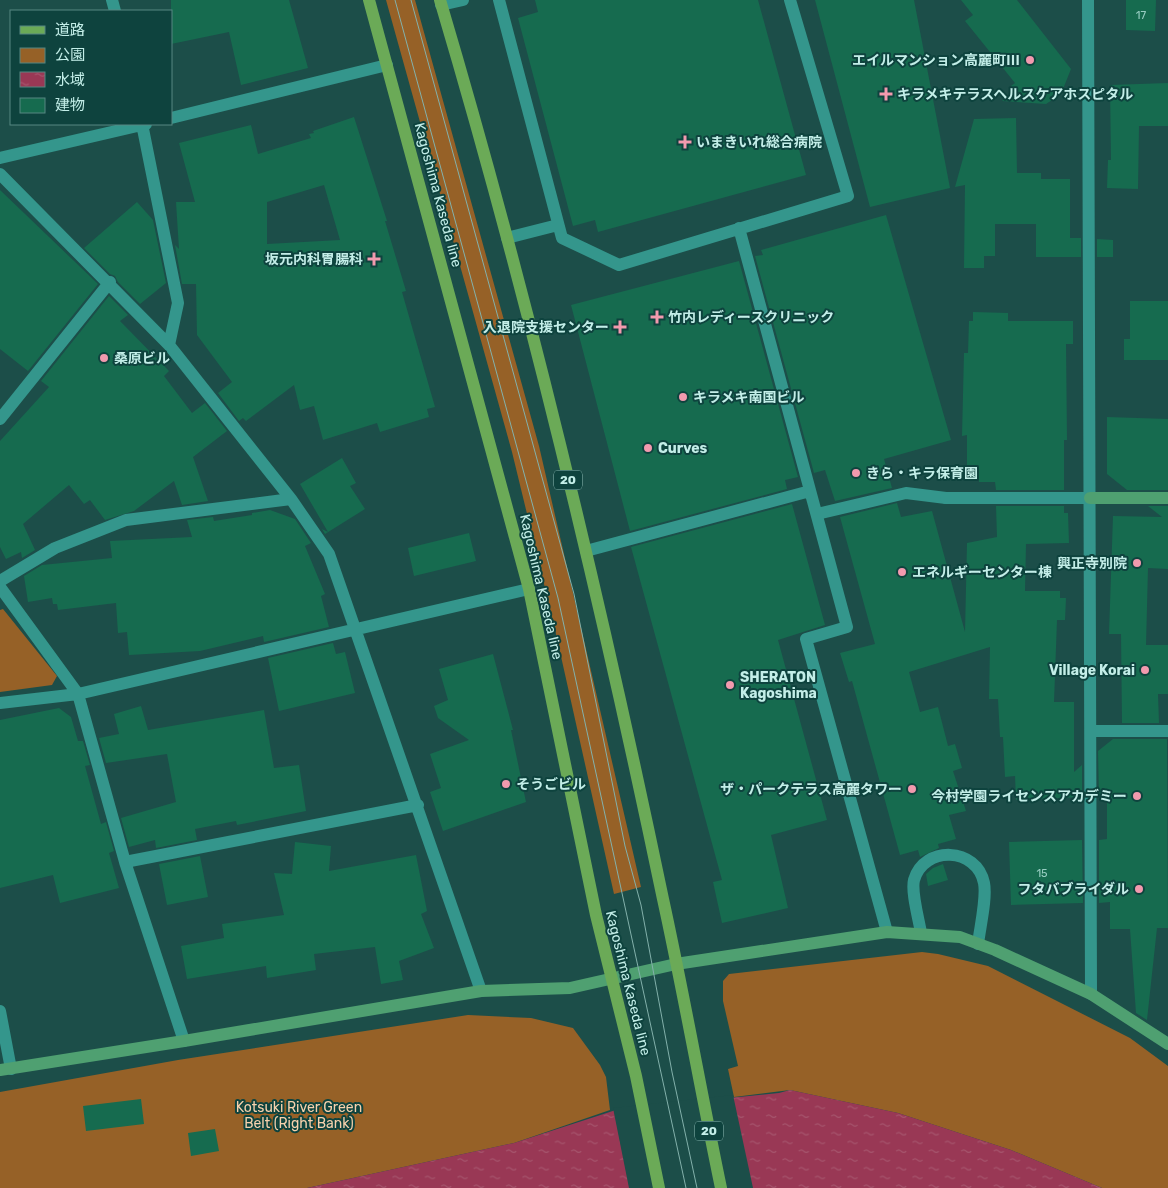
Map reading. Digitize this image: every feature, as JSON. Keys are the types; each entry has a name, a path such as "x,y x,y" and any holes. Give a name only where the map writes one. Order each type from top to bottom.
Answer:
{"main road":[{"name":"Kagoshima Kaseda line","path":"369,0 529,589 611,979 636,1076 659,1188"},
{"name":"20","path":"440,2 507,238 586,551 664,900 721,1188"}],"street":[{"path":"440,2 463,0"},
{"path":"499,0 562,238 619,265 848,196 790,0"},
{"path":"1088,0 1091,994"},
{"path":"172,118 387,65"},
{"path":"0,158 139,125"},
{"path":"143,125 178,303 169,345"},
{"path":"0,174 110,282 169,345 291,499 329,554 481,990"},
{"path":"507,238 558,225"},
{"path":"739,228 847,627 806,639 887,932"},
{"path":"0,419 110,282"},
{"path":"586,551 810,491"},
{"path":"816,514 906,493 946,498 1168,498"},
{"path":"0,581 55,548 126,520 291,499"},
{"path":"0,587 78,694 125,862 184,1041"},
{"path":"0,703 78,694 529,589"},
{"path":"1091,731 1168,731"},
{"path":"125,862 418,805"},
{"path":"921,933 913,882 917,871 931,858 947,854 960,855 968,859 979,870 984,883 978,944"},
{"path":"0,1011 6,1069 184,1041 481,990 570,988 676,964 887,932 960,937 978,944 1091,994 1168,1044"}],"green space":[{"path":"386,0 415,0 539,446 641,887 614,894 554,625 512,452"},
{"path":"3,609 57,676 52,685 0,692 0,610"},
{"path":"922,952 988,966 1130,1038 1168,1066 1168,1188 1102,1188 1011,1150 898,1113 790,1090 734,1097 728,1069 738,1066 723,1001 723,981 729,974"},
{"name":"Kotsuki River Green Belt (Right Bank)","path":"468,1015 531,1018 573,1028 600,1065 606,1077 610,1110 514,1143 307,1188 0,1188 0,1092 178,1060"}],"water":[{"path":"790,1090 898,1113 1011,1150 1102,1188 307,1188 514,1143 619,1109 779,1093"}],"pier":[{"path":"733,1095 753,1188 629,1188 613,1108"}],"building":[{"path":"171,0 289,0 308,68 241,85 229,32 172,44"},
{"name":"いまきいれ総合病院","path":"535,0 758,0 806,175 598,232 595,220 573,226 518,18 538,12"},
{"name":"キラメキテラスヘルスケアホスピタル","path":"815,0 914,0 950,188 870,207"},
{"name":"エイルマンション高麗町Ⅲ","path":"961,0 1017,0 1071,69 1061,94 1046,104 1002,101 1015,91 1011,86 1015,83 965,21 973,15"},
{"path":"1126,0 1156,0 1155,31 1126,30"},
{"path":"1168,83 1168,126 1139,126 1138,189 1107,188 1108,160 1111,160 1110,85"},
{"path":"354,117 387,221 385,221 406,291 402,292 435,407 427,409 429,417 380,432 377,423 323,440 314,406 300,410 294,385 246,421 243,418 239,421 218,393 232,382 197,335 196,284 182,284 175,245 179,249 176,202 195,202 179,143 251,125 258,154 311,138 309,134 314,133 313,131","holes":["324,185 340,240 267,244 267,202"]},
{"path":"1016,118 1017,173 1041,173 1041,179 1070,179 1070,238 1081,238 1081,257 1036,257 1036,224 995,224 995,256 984,256 984,268 964,268 965,185 955,187 974,119"},
{"path":"0,190 98,284 28,371 0,349"},
{"path":"137,202 153,220 166,283 140,304 118,282 115,276 110,274 84,248"},
{"path":"886,215 951,440 884,459 892,488 835,501 825,470 814,473 755,256 763,255 761,250"},
{"path":"1097,239 1113,240 1113,257 1097,257"},
{"name":"キラメキ南国ビル","path":"739,261 798,477 785,480 787,489 630,531 571,305"},
{"path":"109,296 128,315 120,321 169,371 164,376 192,413 205,403 227,431 193,457 208,501 182,505 174,481 134,511 105,520 90,500 84,504 69,485 23,524 35,550 22,558 21,552 6,559 0,547 0,441 49,387 41,381"},
{"path":"1130,301 1168,301 1168,360 1124,360 1124,339 1130,339"},
{"path":"973,312 1008,313 1008,321 1073,321 1073,344 1066,344 1067,440 1064,440 1064,490 996,490 995,482 979,482 979,478 967,479 967,435 962,436 964,353 968,353 969,321 973,321"},
{"path":"1107,417 1168,419 1168,490 1127,490 1107,474"},
{"path":"342,458 356,483 350,486 365,509 325,534 322,529 328,532 300,484"},
{"path":"897,503 901,517 932,511 965,632 967,543 997,537 996,506 1064,506 1064,513 1068,513 1069,543 1026,544 1025,591 1060,591 1060,598 1066,598 1065,620 1057,620 1054,702 1074,702 1074,772 1082,765 1082,797 1016,800 1015,776 1005,777 1003,737 1000,737 998,699 989,699 990,647 909,672 920,712 938,707 948,746 955,744 962,768 953,771 966,811 949,815 956,839 938,844 939,848 920,857 918,850 900,855 852,681 849,682 840,653 875,644 840,517"},
{"name":"SHERATON Kagoshima","path":"792,504 825,625 778,640 827,820 771,835 788,908 722,923 713,882 722,880 631,547"},
{"path":"1148,506 1168,506 1168,569 1148,568 1146,645 1168,645 1168,694 1158,694 1159,723 1122,723 1121,634 1109,634 1113,516 1162,517"},
{"path":"270,510 295,519 311,543 305,546 325,594 321,596 329,627 264,642 263,636 200,651 129,655 127,632 118,633 116,603 58,610 57,604 53,604 52,598 28,602 24,576 42,565 112,558 110,541 192,537 187,520 213,517 214,521"},
{"path":"469,533 476,561 414,576 408,548"},
{"path":"333,643 336,654 345,652 355,693 279,711 268,658"},
{"path":"493,654 513,730 511,730 526,802 443,831 430,792 441,788 430,754 469,740 438,718 434,706 448,700 439,669"},
{"path":"141,706 148,730 264,710 274,768 299,765 306,811 237,825 236,821 195,829 197,840 156,848 155,840 129,847 121,818 176,802 167,754 106,763 99,738 119,734 114,714"},
{"path":"59,708 71,717 78,741 83,741 90,765 85,766 101,824 106,822 114,851 109,853 119,888 60,903 53,875 0,888 0,720"},
{"path":"1113,739 1167,739 1168,928 1157,928 1147,1020 1136,1013 1130,929 1110,929 1110,902 1099,903 1099,840 1107,839 1107,796 1099,796 1098,751"},
{"path":"1082,840 1083,903 1011,905 1009,842"},
{"path":"295,842 331,846 329,871 416,855 427,911 421,914 434,948 399,961 403,980 381,984 375,947 314,954 316,970 267,978 266,966 187,979 181,946 224,938 222,924 284,915 274,873 292,874"},
{"path":"200,856 208,897 167,905 159,864"},
{"path":"943,864 948,880 928,886 926,874 933,868"},
{"path":"141,1099 144,1124 86,1131 83,1106"},
{"path":"215,1129 219,1151 191,1156 188,1133"}],"tram line":[{"path":"395,0 558,598 686,1188"},
{"path":"411,0 574,594 625,846 641,905 672,1072 697,1188"}],"place":[{"name":"エイルマンション高麗町Ⅲ","path":"1030,60"},
{"name":"キラメキテラスヘルスケアホスピタル","path":"886,94"},
{"name":"いまきいれ総合病院","path":"685,142"},
{"name":"坂元内科胃腸科","path":"374,259"},
{"name":"竹内レディースクリニック","path":"657,317"},
{"name":"入退院支援センター","path":"620,327"},
{"name":"桑原ビル","path":"104,358"},
{"name":"キラメキ南国ビル","path":"683,397"},
{"name":"Curves","path":"648,448"},
{"name":"きら・キラ保育園","path":"856,473"},
{"name":"興正寺別院","path":"1137,563"},
{"name":"エネルギーセンター棟","path":"902,572"},
{"name":"Village Korai","path":"1145,670"},
{"name":"SHERATON Kagoshima","path":"730,685"},
{"name":"そうごビル","path":"506,784"},
{"name":"ザ・パークテラス高麗タワー","path":"912,789"},
{"name":"今村学園ライセンスアカデミー","path":"1137,796"},
{"name":"フタバブライダル","path":"1139,889"}]}
